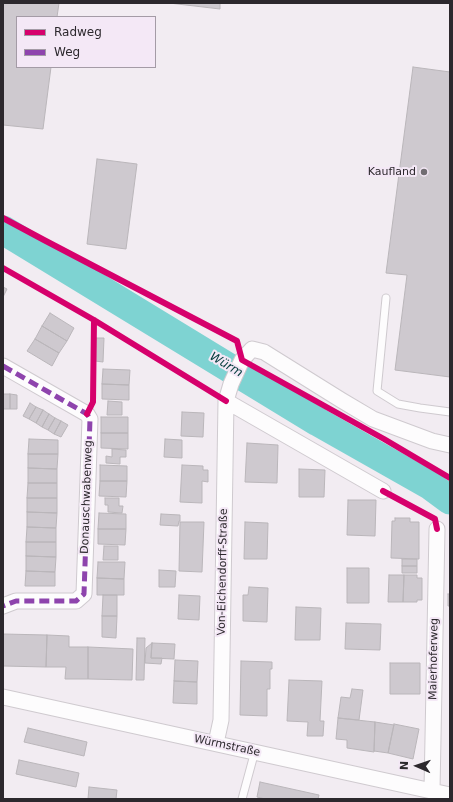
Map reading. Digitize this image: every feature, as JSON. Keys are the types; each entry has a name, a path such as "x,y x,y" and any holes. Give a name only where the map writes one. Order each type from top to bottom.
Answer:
{"street":[{"name":"Von-Eichendorff-Straße","path":"216,743 221,720 226,401 231,384 242,360 252,349 264,352 373,419 432,441 450,445"},
{"name":"Donauschwabenweg","path":"3,366 87,414 90,419 84,594 76,601 16,601 3,606"},
{"path":"226,401 384,491"},
{"name":"Maierhoferweg","path":"432,790 437,529"},
{"name":"Würmstraße","path":"3,697 255,751 450,795"}],"lane":[{"path":"386,298 377,391 398,404 450,412"},
{"path":"242,799 255,751"}],"building":[{"path":"3,3 59,3 57,16 16,16 16,68 51,68 43,129 3,125"},
{"path":"169,3 220,3 220,9"},
{"name":"Kaufland","path":"413,67 450,72 450,377 395,370 407,275 386,273"},
{"path":"97,159 137,164 126,249 87,244"},
{"path":"3,287 7,289 3,297"},
{"path":"50,313 74,328 67,341 42,326"},
{"path":"42,326 67,341 59,353 35,339"},
{"path":"96,338 104,338 103,362 95,361"},
{"path":"35,339 59,353 52,366 27,351"},
{"path":"103,369 130,370 129,385 102,384"},
{"path":"102,384 129,385 129,400 102,399"},
{"path":"3,394 10,394 10,409 3,409"},
{"path":"10,394 17,395 17,409 10,409"},
{"path":"108,401 122,402 122,415 107,415"},
{"path":"30,403 36,407 29,419 23,416"},
{"path":"36,407 43,410 36,423 29,419"},
{"path":"43,410 49,414 42,427 36,423"},
{"path":"182,412 204,413 203,437 181,436"},
{"path":"49,414 55,418 48,430 42,427"},
{"path":"101,417 128,417 128,433 101,433"},
{"path":"55,418 61,421 54,434 48,430"},
{"path":"61,421 68,425 61,437 54,434"},
{"path":"101,433 128,433 128,449 101,448"},
{"path":"29,439 58,440 58,454 28,454"},
{"path":"165,439 182,440 182,458 164,457"},
{"path":"247,443 278,445 277,483 245,482"},
{"path":"112,449 126,450 126,457 120,457 120,464 106,463 106,456 112,457"},
{"path":"28,454 58,454 57,469 28,468"},
{"path":"100,465 127,466 127,481 100,481"},
{"path":"182,465 203,466 203,470 208,470 208,482 202,481 202,503 180,502"},
{"path":"28,468 57,469 57,483 28,483"},
{"path":"299,469 325,470 324,497 299,497"},
{"path":"100,481 127,481 126,497 99,496"},
{"path":"28,483 57,483 57,498 27,498"},
{"path":"27,498 57,498 57,513 27,512"},
{"path":"105,498 119,498 119,506 123,506 122,513 108,512 108,505 105,505"},
{"path":"348,500 376,500 375,536 347,535"},
{"path":"27,512 57,513 56,528 27,527"},
{"path":"99,513 126,514 126,529 98,529"},
{"path":"161,514 180,515 178,526 160,525"},
{"path":"395,518 410,518 410,522 419,522 419,559 391,558 392,521 395,521"},
{"path":"180,522 204,522 202,572 179,571"},
{"path":"245,522 268,523 267,559 244,559"},
{"path":"27,527 56,528 56,542 26,542"},
{"path":"98,529 126,529 125,545 98,544"},
{"path":"26,542 56,542 56,557 26,556"},
{"path":"104,546 118,546 118,560 103,560"},
{"path":"26,556 56,557 55,572 26,571"},
{"path":"402,559 417,559 417,566 402,566"},
{"path":"98,562 125,562 124,579 97,578"},
{"path":"402,566 417,566 417,573 402,573"},
{"path":"347,568 369,568 369,603 347,603"},
{"path":"159,570 176,571 175,587 159,587"},
{"path":"26,571 55,572 55,586 25,586"},
{"path":"389,575 404,575 403,602 388,602"},
{"path":"404,575 417,575 417,578 422,578 422,600 417,600 417,602 403,602"},
{"path":"97,578 124,579 124,595 97,595"},
{"path":"249,587 268,588 267,622 243,621 243,595 248,595"},
{"path":"448,594 450,594 450,606 448,606"},
{"path":"103,595 117,595 117,616 102,616"},
{"path":"179,595 200,596 199,620 178,619"},
{"path":"296,607 321,608 320,640 295,640"},
{"path":"102,616 117,616 116,638 102,637"},
{"path":"346,623 381,624 380,650 345,649"},
{"path":"3,634 47,635 46,667 3,666"},
{"path":"47,635 69,636 69,647 88,647 88,679 65,679 66,667 46,667"},
{"path":"137,638 145,638 144,680 136,680"},
{"path":"152,643 175,644 174,659 151,658"},
{"path":"152,643 151,658 162,658 161,664 145,663 146,648"},
{"path":"88,647 133,649 132,680 88,679"},
{"path":"175,660 198,661 197,682 174,681"},
{"path":"241,661 272,662 272,669 270,669 270,689 267,689 267,716 240,715"},
{"path":"390,663 420,663 420,694 390,694"},
{"path":"289,680 322,681 320,721 324,721 323,736 307,736 308,722 287,721"},
{"path":"174,681 197,682 197,704 173,703"},
{"path":"352,689 363,690 359,720 338,718 341,697 350,698"},
{"path":"338,718 375,722 374,752 347,748 347,740 336,739"},
{"path":"375,722 394,725 388,753 374,751"},
{"path":"394,724 419,729 413,759 388,753"},
{"path":"28,728 87,742 84,756 24,742"},
{"path":"19,760 79,773 76,787 16,774"},
{"path":"260,782 319,795 318,799 265,799 257,797"},
{"path":"89,787 117,790 116,799 88,799"}],"waterway":[{"name":"Würm","path":"3,230 318,422 431,486 450,500"}],"marked path":[{"path":"3,366 87,414 90,419 84,594 76,601 16,601 3,606"}],"cycle path":[{"path":"3,218 237,341 242,360 384,439 450,478"},
{"path":"3,268 94,320 226,401"},
{"path":"87,414 93,402 94,320"},
{"path":"383,491 435,519 437,529"}],"place":[{"name":"Kaufland","path":"424,172"}]}
